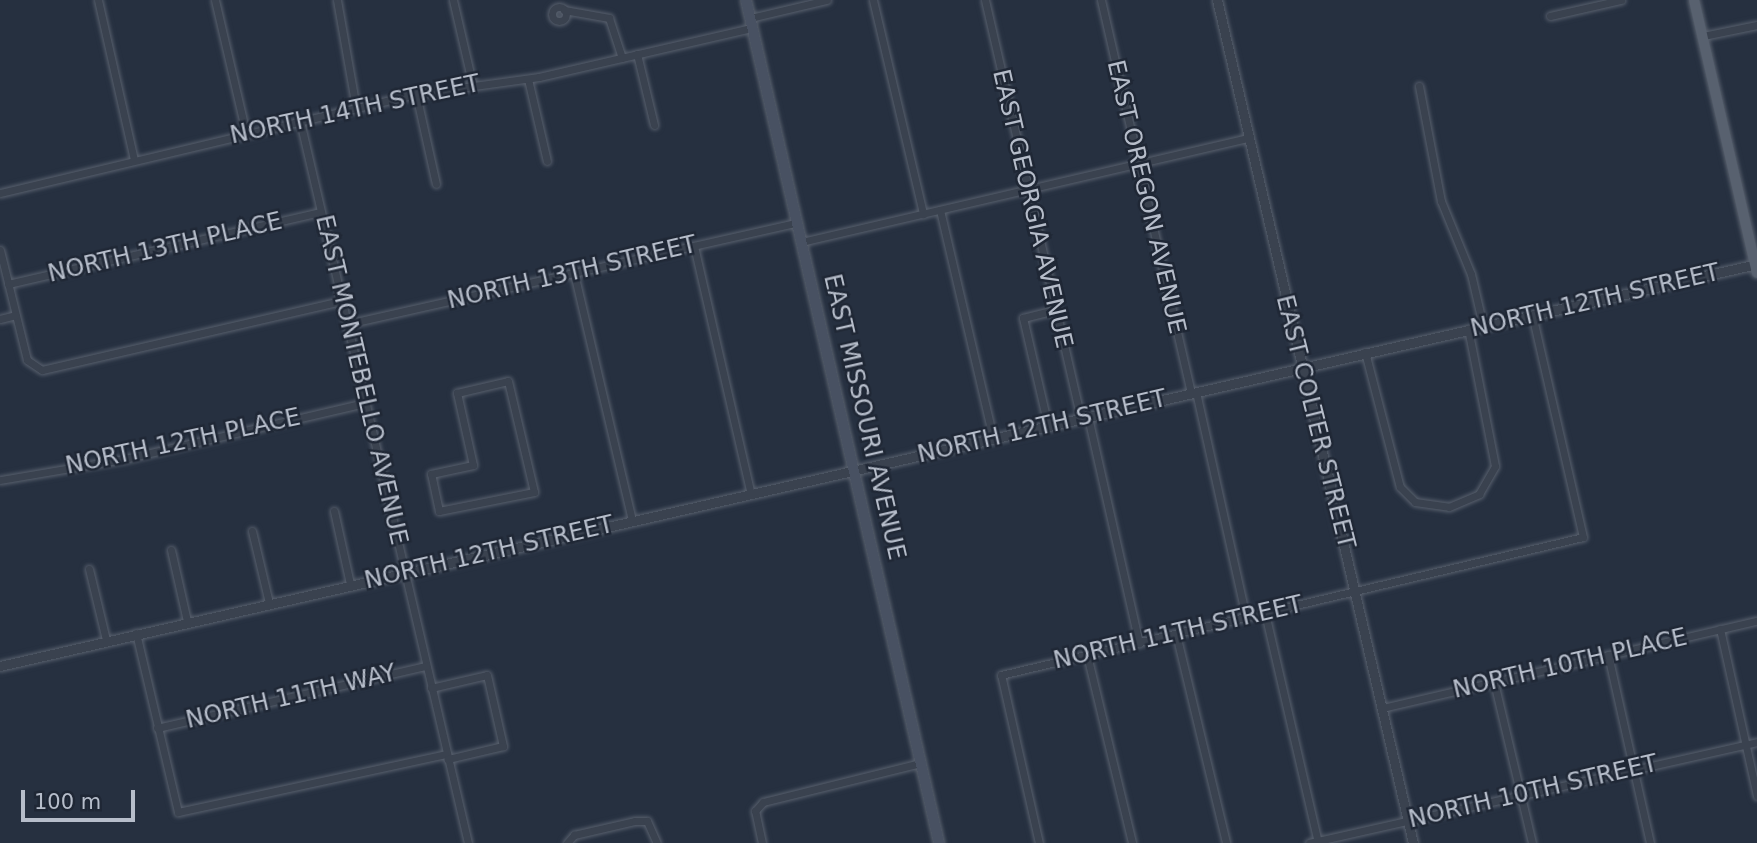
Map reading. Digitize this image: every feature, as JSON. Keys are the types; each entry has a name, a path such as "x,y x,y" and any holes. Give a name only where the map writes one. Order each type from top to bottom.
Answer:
{"main road":[{"name":"EAST MISSOURI AVENUE","path":"746,0 939,843"},
{"path":"1694,0 1756,267"}],"street":[{"path":"97,0 134,160"},
{"path":"215,0 246,133"},
{"path":"337,0 356,108"},
{"path":"453,0 472,82"},
{"name":"NORTH 14TH STREET","path":"0,193 416,94 472,82 528,79 622,58 827,0"},
{"path":"873,0 923,214"},
{"name":"EAST GEORGIA AVENUE","path":"985,0 1055,310 1139,643"},
{"name":"EAST OREGON AVENUE","path":"1101,0 1246,617"},
{"path":"1217,1 1228,0"},
{"path":"1550,16 1621,0"},
{"name":"EAST COLTER STREET","path":"1217,1 1413,843"},
{"path":"558,6 609,18 622,58"},
{"path":"1703,36 1757,25"},
{"path":"637,54 654,125"},
{"path":"528,79 547,161"},
{"path":"1419,86 1441,201 1471,274 1483,326"},
{"path":"416,94 436,184"},
{"name":"EAST MONTEBELLO AVENUE","path":"300,121 468,843"},
{"path":"802,242 1248,138"},
{"path":"940,210 993,438"},
{"name":"NORTH 13TH PLACE","path":"8,284 321,212"},
{"name":"NORTH 13TH STREET","path":"347,324 797,223"},
{"path":"694,246 751,494"},
{"path":"0,250 33,368 342,301"},
{"name":"NORTH 12TH STREET","path":"0,666 1365,352 1756,267"},
{"path":"574,273 632,522"},
{"path":"1048,426 1023,318 1055,310"},
{"path":"0,319 16,315"},
{"name":"NORTH 11TH STREET","path":"1039,843 1001,675 1583,537 1532,315"},
{"path":"1365,352 1395,477 1415,502 1449,507 1479,494 1495,466 1468,329"},
{"path":"508,381 534,492 439,511 431,474 473,465 457,393 508,381"},
{"name":"NORTH 12TH PLACE","path":"0,480 124,459 365,403"},
{"path":"334,511 350,584"},
{"path":"252,531 268,603"},
{"path":"171,550 187,621"},
{"path":"89,569 106,640"},
{"path":"1265,613 1315,842"},
{"name":"NORTH 10TH PLACE","path":"1382,708 1757,621"},
{"path":"1720,629 1757,796"},
{"path":"136,633 178,811 503,746 487,675 431,688"},
{"path":"1176,634 1226,843"},
{"path":"1087,655 1132,843"},
{"path":"1608,655 1650,843"},
{"name":"NORTH 11TH WAY","path":"157,728 426,666"},
{"path":"1494,682 1532,843"},
{"name":"NORTH 10TH STREET","path":"1315,842 1757,742"},
{"path":"762,843 757,806 920,763"},
{"path":"567,842 647,821 657,843"}]}
